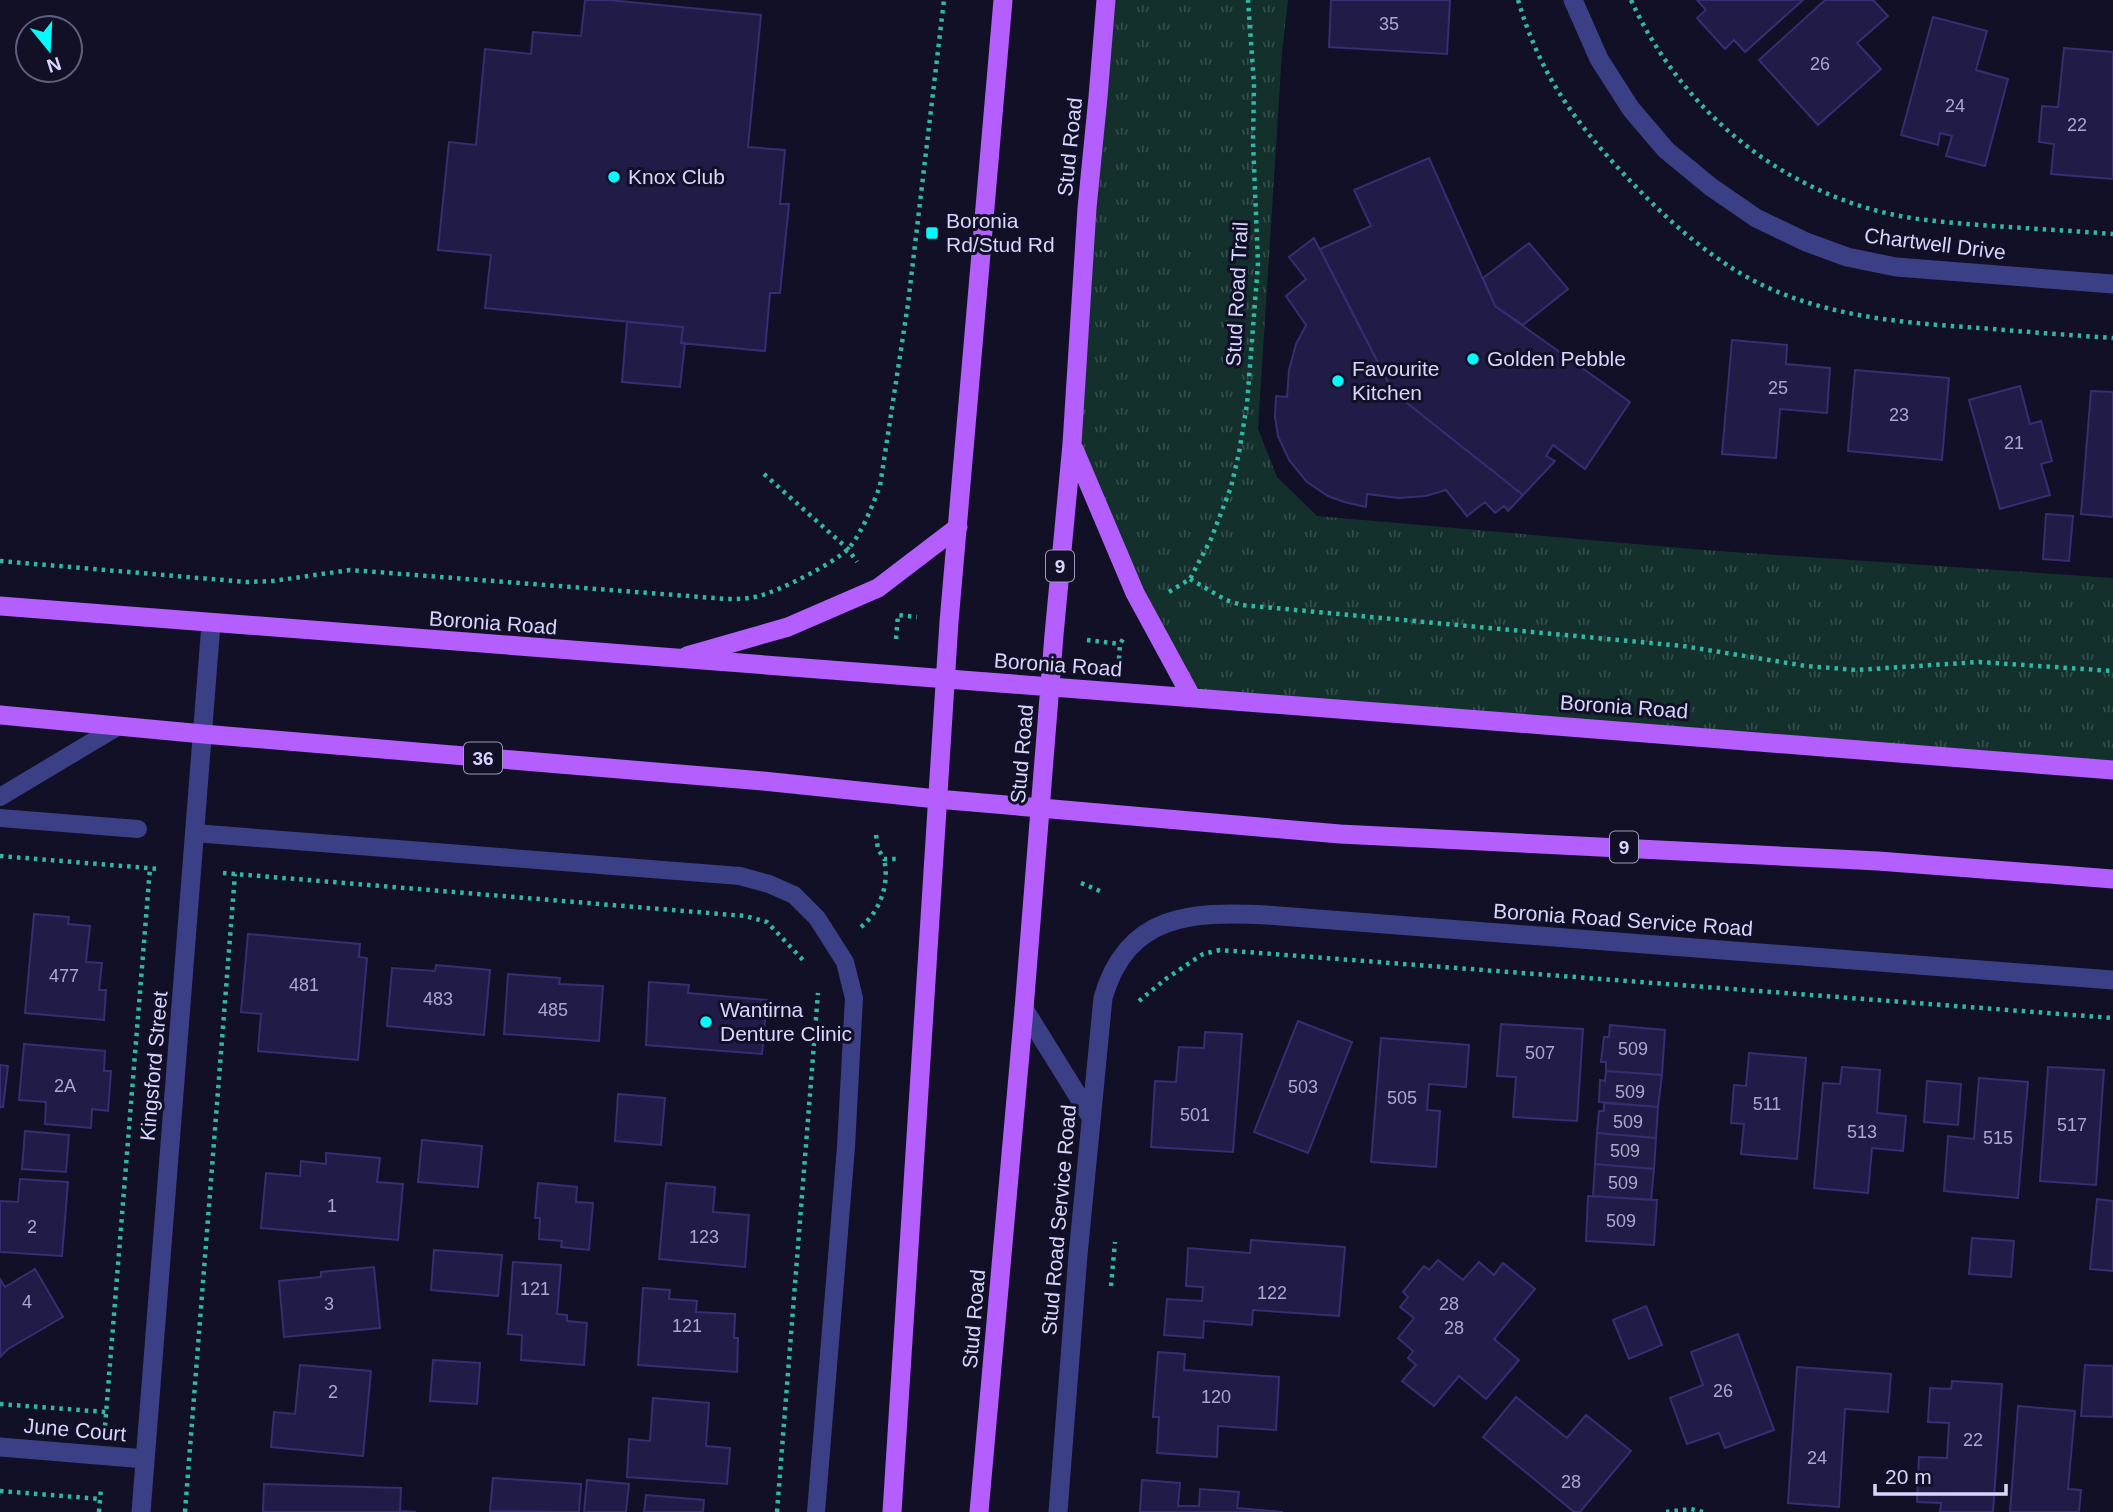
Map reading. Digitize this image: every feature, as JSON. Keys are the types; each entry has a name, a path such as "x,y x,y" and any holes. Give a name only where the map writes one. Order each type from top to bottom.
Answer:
{"main road":[{"path":"892,1512 937,799 1003,0"},
{"name":"Stud Road","path":"979,1512 1072,444 1087,208 1105,0"},
{"path":"1072,444 1135,593 1192,698"},
{"path":"676,659 788,627 878,588 958,527"},
{"name":"Boronia Road","path":"0,606 2113,770"},
{"name":"36","path":"0,715 763,781 937,799"},
{"name":"9","path":"937,799 1340,834 1852,859 2113,879"}],"street":[{"name":"Chartwell Drive","path":"1573,0 1599,59 1631,109 1666,149 1711,187 1756,218 1847,257 1896,267 2113,284"},
{"name":"Kingsford Street","path":"141,1512 211,624"},
{"name":"Boronia Road Service Road","path":"1136,942 1154,928 1184,918 1211,914 1243,914 2113,980"},
{"name":"Stud Road Service Road","path":"1058,1512 1103,998 1106,986 1119,962 1136,942"},
{"path":"1024,1009 1091,1117"},
{"name":"June Court","path":"0,1447 145,1459"}],"lane":[{"path":"0,797 117,727"},
{"path":"0,818 138,829"},
{"path":"194,833 740,876 769,884 793,895 817,918 845,961 854,998 846,1147 816,1512"}],"path":[{"path":"0,561 246,582 273,581 350,570 713,598 762,596 809,575 848,549 880,486 908,304 944,0"},
{"name":"Stud Road Trail","path":"1248,0 1254,84 1253,142 1258,264 1247,404 1231,487 1211,539 1190,579 1242,606 1683,646 1805,666 1856,670 1979,662 2113,671"},
{"path":"1631,0 1664,59 1725,130 1781,171 1814,188 1854,204 1925,220 2113,234"},
{"path":"764,474 848,549"},
{"path":"896,639 898,615 917,617"},
{"path":"1087,640 1119,644"},
{"path":"853,933 870,919 879,903 887,877 876,835"},
{"path":"0,856 150,868 106,1412 0,1404"},
{"path":"884,859 898,859"},
{"path":"223,873 745,916 767,922 805,962"},
{"path":"185,1512 235,874"},
{"path":"1081,883 1100,891"},
{"path":"1135,1008 1142,997 1195,958 1220,950 2113,1018"},
{"path":"778,1512 818,990"},
{"path":"1111,1291 1116,1236"},
{"path":"100,1512 102,1486"},
{"path":"0,1491 101,1499"},
{"path":"1666,1512 1691,1509 1703,1512"}],"green space":[{"path":"1106,0 1288,0 1282,52 1258,429 1277,477 1317,516 1704,550 2113,578 2113,770 1192,698 1072,444"}],"building":[{"name":"Knox Club","path":"585,0 761,15 748,147 785,150 780,204 789,204 780,293 770,293 765,351 681,343 683,327 485,308 491,255 438,250 449,142 476,145 485,49 531,54 533,32 581,36"},
{"path":"1331,0 1450,0 1447,54 1329,47"},
{"path":"1697,0 1803,0 1745,52 1734,40 1725,49 1697,18 1706,10"},
{"path":"1825,0 1873,0 1888,16 1857,43 1881,69 1818,125 1759,60"},
{"path":"1933,17 1987,31 1976,70 2008,79 1985,166 1946,156 1952,136 1940,133 1938,145 1901,135"},
{"path":"2064,48 2113,52 2113,179 2051,174 2054,144 2039,142 2042,106 2058,107"},
{"name":"Golden Pebble","path":"1429,158 1495,306 1630,402 1585,469 1553,445 1546,456 1555,461 1523,495 1393,392 1320,249 1371,226 1354,190"},
{"name":"Favourite Kitchen","path":"1314,238 1393,392 1523,495 1508,511 1504,506 1495,513 1485,502 1467,516 1446,490 1426,496 1398,498 1367,494 1366,507 1344,502 1328,496 1307,482 1289,460 1278,436 1276,396 1287,397 1289,370 1296,344 1306,325 1286,296 1306,279 1289,257"},
{"path":"1529,243 1568,289 1523,325 1495,306 1483,278"},
{"path":"627,322 683,327 681,343 685,343 680,387 622,382"},
{"path":"1732,340 1787,345 1786,364 1830,368 1827,413 1780,409 1776,458 1722,454"},
{"path":"1855,370 1949,378 1942,460 1848,451"},
{"path":"2020,386 2030,424 2041,421 2052,461 2041,464 2050,495 2000,509 1969,400"},
{"path":"2091,391 2113,392 2113,517 2081,514"},
{"path":"2046,514 2073,516 2069,561 2043,559"},
{"path":"34,914 69,917 68,924 90,926 86,962 102,963 99,990 106,990 104,1020 25,1013"},
{"path":"248,934 360,944 359,957 367,958 358,1060 258,1051 261,1014 241,1012"},
{"path":"436,965 490,970 484,1035 387,1026 392,968 435,971"},
{"path":"508,974 560,978 559,984 603,986 599,1041 504,1034"},
{"name":"Wantirna Denture Clinic","path":"649,982 689,985 688,993 767,1000 762,1054 646,1045"},
{"path":"1298,1021 1352,1042 1308,1153 1254,1132"},
{"path":"1501,1024 1583,1029 1577,1121 1513,1117 1516,1077 1497,1076"},
{"path":"1610,1025 1665,1030 1662,1075 1606,1071 1606,1062 1601,1062 1604,1037 1609,1037"},
{"path":"1205,1032 1242,1034 1233,1152 1151,1147 1155,1081 1176,1082 1179,1047 1204,1048"},
{"path":"1381,1038 1469,1045 1466,1087 1429,1084 1427,1110 1440,1111 1436,1167 1371,1162"},
{"path":"24,1044 105,1051 104,1071 111,1071 108,1111 92,1109 91,1128 45,1124 46,1102 19,1100"},
{"path":"1749,1053 1806,1058 1797,1159 1741,1154 1744,1124 1731,1123 1734,1085 1746,1086"},
{"path":"0,1065 8,1066 3,1107 0,1107"},
{"path":"1842,1067 1880,1070 1877,1113 1906,1116 1903,1151 1872,1148 1868,1193 1814,1188 1823,1083 1840,1084"},
{"path":"2048,1067 2104,1070 2096,1185 2040,1181"},
{"path":"1606,1071 1662,1075 1658,1107 1599,1102 1600,1080 1605,1081"},
{"path":"1979,1078 2028,1082 2018,1198 1944,1191 1948,1136 1974,1139"},
{"path":"1927,1081 1961,1084 1958,1125 1924,1122"},
{"path":"618,1094 665,1098 661,1145 615,1141"},
{"path":"1604,1103 1658,1107 1656,1138 1597,1133 1599,1111 1604,1111"},
{"path":"25,1131 69,1135 66,1172 22,1169"},
{"path":"1597,1133 1656,1138 1654,1169 1595,1164"},
{"path":"422,1140 482,1146 478,1187 418,1182"},
{"path":"326,1153 380,1158 377,1182 403,1184 398,1240 261,1228 266,1173 300,1176 301,1161 326,1164"},
{"path":"1595,1164 1654,1169 1651,1200 1593,1196"},
{"path":"20,1179 68,1182 62,1256 0,1252 0,1201 18,1202"},
{"path":"538,1183 577,1187 576,1202 593,1203 589,1250 561,1247 562,1241 539,1239 540,1218 535,1218"},
{"path":"666,1183 715,1187 713,1212 749,1215 745,1267 659,1259"},
{"path":"1588,1196 1657,1200 1654,1245 1586,1241"},
{"path":"2097,1199 2113,1201 2113,1271 2090,1269"},
{"path":"1972,1238 2014,1241 2011,1277 1969,1274"},
{"path":"1251,1240 1345,1247 1339,1316 1253,1310 1252,1325 1204,1321 1203,1338 1164,1335 1167,1299 1202,1301 1203,1287 1186,1286 1188,1248 1250,1253"},
{"path":"434,1250 502,1255 498,1296 431,1290"},
{"path":"1438,1260 1463,1280 1479,1262 1494,1275 1503,1263 1535,1289 1494,1339 1519,1360 1486,1399 1459,1376 1434,1406 1402,1381 1416,1365 1408,1358 1413,1351 1398,1338 1414,1318 1400,1307 1408,1297 1403,1292 1424,1266 1429,1270"},
{"path":"513,1262 561,1265 557,1314 567,1315 567,1321 587,1323 584,1365 521,1360 522,1335 508,1334"},
{"path":"374,1267 380,1328 284,1337 279,1281 321,1277 321,1272"},
{"path":"35,1269 63,1317 8,1349 0,1357 0,1279 5,1287"},
{"path":"643,1288 670,1290 669,1299 697,1301 696,1312 735,1314 734,1338 738,1338 737,1372 638,1365"},
{"path":"1646,1306 1662,1345 1629,1359 1613,1320"},
{"path":"1738,1334 1774,1430 1725,1448 1719,1433 1687,1444 1670,1398 1703,1385 1691,1352"},
{"path":"1158,1352 1185,1354 1184,1370 1279,1377 1276,1430 1218,1426 1217,1457 1157,1453 1159,1417 1153,1417"},
{"path":"433,1360 480,1363 477,1404 430,1401"},
{"path":"300,1365 371,1371 363,1456 271,1447 274,1412 295,1414"},
{"path":"2085,1365 2113,1366 2113,1417 2081,1416"},
{"path":"1797,1367 1891,1374 1888,1412 1845,1409 1839,1507 1788,1503"},
{"path":"1952,1381 2002,1384 1993,1512 1940,1512 1941,1503 1917,1502 1919,1457 1947,1458 1949,1423 1928,1422 1930,1388 1951,1389"},
{"path":"1516,1397 1567,1438 1586,1415 1631,1451 1580,1512 1574,1512 1483,1437"},
{"path":"653,1398 709,1403 706,1446 730,1448 727,1484 627,1477 629,1439 650,1441"},
{"path":"2018,1406 2075,1411 2068,1489 2081,1490 2079,1512 2010,1512"},
{"path":"493,1478 581,1484 579,1512 490,1511"},
{"path":"587,1480 629,1484 626,1512 584,1512"},
{"path":"1142,1480 1180,1483 1178,1506 1199,1506 1200,1489 1239,1492 1237,1508 1283,1512 1140,1512"},
{"path":"264,1484 401,1488 400,1511 416,1512 263,1512"},
{"path":"646,1495 704,1500 703,1512 644,1512"}],"place":[{"name":"Knox Club","path":"614,177"},
{"name":"Boronia Rd/Stud Rd","path":"932,233"},
{"name":"Golden Pebble","path":"1473,359"},
{"name":"Favourite Kitchen","path":"1338,381"},
{"name":"Wantirna Denture Clinic","path":"706,1022"}]}
